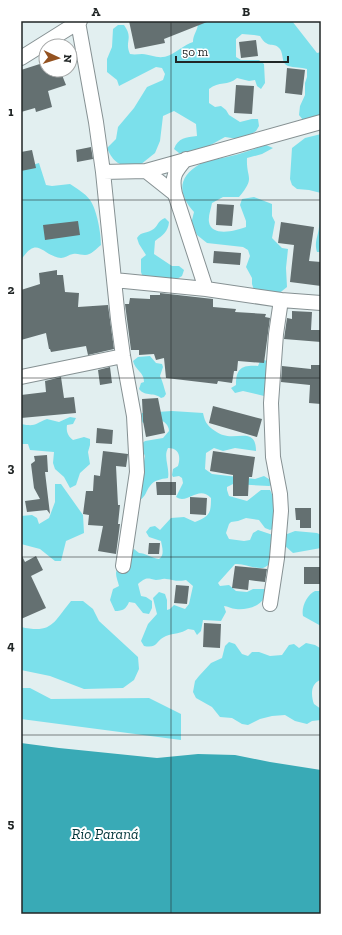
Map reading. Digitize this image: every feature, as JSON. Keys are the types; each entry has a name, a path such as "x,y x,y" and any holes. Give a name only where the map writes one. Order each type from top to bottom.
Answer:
{"street":[{"path":"21,58 79,22 103,172 123,356 134,416 137,472 123,566"},
{"path":"103,172 146,171 321,122"},
{"path":"186,159 176,172 173,184 206,289"},
{"path":"146,171 175,194"},
{"path":"114,280 206,289 281,300 321,303"},
{"path":"270,604 277,558 281,511 280,494 272,457 271,403 276,334 281,300"},
{"path":"21,377 123,356"}],"shaded area":[{"path":"198,21 292,21 317,53 321,52 321,116 303,120 299,115 300,106 305,95 307,69 290,67 286,65 283,61 280,49 266,43 260,36 242,34 236,39 236,57 241,60 259,60 264,64 265,83 261,89 257,86 255,80 249,81 237,78 230,82 216,85 209,89 209,103 215,107 221,106 229,115 240,122 258,119 259,126 256,131 250,135 238,139 225,137 198,152 179,153 174,149 180,140 197,136 196,124 174,111 163,116 160,141 155,153 135,169 118,163 112,157 107,148 116,139 118,127 134,108 147,87 163,80 165,74 162,68 156,67 119,86 117,80 107,72 107,59 112,47 113,29 118,25 124,25 129,37 128,50 130,54 163,57 170,55 193,42 198,27"},
{"path":"321,134 321,193 297,189 292,185 290,179 292,148 305,138"},
{"path":"266,145 273,148 262,154 247,158 249,181 239,197 223,197 212,203 209,222 214,230 224,232 236,230 246,227 246,221 240,205 242,199 254,197 272,204 272,216 275,222 272,238 282,248 288,249 286,268 287,287 277,295 254,290 252,278 246,267 250,256 248,250 243,247 207,243 197,235 191,224 194,212 188,205 182,186 187,174 200,164 207,161 240,154"},
{"path":"39,163 46,185 52,186 70,184 90,200 95,210 98,222 101,245 91,253 87,255 73,254 61,258 36,247 27,252 21,260 21,170 22,168"},
{"path":"321,211 321,252 317,252 316,242 319,231"},
{"path":"165,218 169,222 168,228 165,233 155,241 154,254 172,266 179,266 184,270 182,276 174,279 143,278 141,272 141,259 146,255 137,238 142,233 154,229 160,221"},
{"path":"150,356 156,363 162,364 163,367 160,376 166,394 161,398 156,395 144,393 139,389 141,383 144,382 144,379 133,361 138,357"},
{"path":"261,359 267,361 271,369 264,396 243,391 235,393 231,388 236,385 236,379 239,371 244,367 258,366"},
{"path":"172,411 203,413 207,424 219,433 228,436 245,436 253,439 256,451 235,448 223,451 214,448 206,453 205,469 212,474 255,479 264,476 272,481 272,485 269,486 233,484 227,487 227,490 229,496 247,501 261,490 270,490 275,508 276,527 270,530 265,528 259,520 246,518 231,522 226,533 229,539 244,541 250,540 253,533 258,530 273,535 272,562 263,568 235,564 218,583 220,586 229,585 236,591 247,592 253,589 264,589 266,594 259,604 244,609 234,609 224,606 226,612 221,621 203,620 201,631 197,635 194,630 188,629 183,632 166,636 149,647 144,646 141,641 148,624 157,614 153,598 159,592 165,594 167,600 167,610 174,605 185,609 189,604 193,586 186,580 177,581 165,579 145,579 138,584 141,596 152,601 152,608 149,614 143,613 135,603 129,602 124,609 115,611 110,600 113,589 119,586 116,573 118,566 125,556 134,549 139,553 159,559 163,553 161,541 149,537 146,532 150,527 155,526 160,530 171,518 184,517 195,522 207,516 211,507 211,498 200,493 186,499 176,497 183,483 182,478 179,476 173,477 172,475 173,469 178,466 179,456 177,451 172,448 168,448 166,455 168,478 160,479 154,482 140,500 137,498 145,456 140,445 145,441 163,438 169,431 167,425 158,419 149,424 143,423 140,415 142,413"},
{"path":"70,417 76,418 73,424 67,425 67,432 70,437 73,440 84,437 90,439 88,452 90,464 80,473 76,485 70,488 64,477 55,469 53,463 54,452 30,450 28,444 21,444 21,424 32,425 47,419 59,422"},
{"path":"55,484 61,484 83,515 84,533 66,541 61,561 55,561 40,549 21,544 21,516 32,515 37,518 39,524 49,518 55,502"},
{"path":"295,531 317,533 321,535 321,548 293,553 284,545 282,536"},
{"path":"315,591 321,591 321,626 303,616 305,602 309,595"},
{"path":"71,601 83,601 93,609 99,621 138,657 139,669 134,680 123,688 84,689 50,676 21,670 21,627 31,629 46,628 55,621"},
{"path":"229,642 235,644 242,654 248,656 252,652 259,652 270,656 282,655 289,645 294,644 299,648 306,643 320,648 321,680 313,687 312,697 314,704 321,709 321,720 312,721 307,724 295,721 285,715 260,719 248,725 242,724 232,718 220,717 212,707 196,698 193,692 195,681 211,663 222,658 225,646"},
{"path":"21,688 30,688 51,699 149,698 181,714 181,740 21,719"}],"water":[{"name":"Río Paraná","path":"21,743 157,758 198,754 235,755 321,770 321,914 21,914"}],"building":[{"path":"129,21 207,22 164,39 165,43 135,49"},
{"path":"256,40 258,56 241,58 239,42"},
{"path":"38,65 38,78 63,78 66,85 48,91 52,107 36,112 35,108 21,112 21,70"},
{"path":"287,68 305,70 302,95 285,93"},
{"path":"236,85 254,86 252,114 234,113"},
{"path":"91,147 93,159 77,162 76,150"},
{"path":"32,150 36,168 21,171 21,152"},
{"path":"217,204 234,205 232,226 216,225"},
{"path":"78,221 80,235 45,240 43,225"},
{"path":"281,222 314,227 309,261 321,262 321,286 290,282 294,245 278,243"},
{"path":"214,251 241,253 240,265 213,263"},
{"path":"57,270 57,275 63,275 65,292 79,293 78,307 108,305 114,349 88,355 86,346 51,352 46,333 21,340 21,290 40,284 39,273"},
{"path":"160,293 213,299 213,307 236,309 235,312 266,314 265,317 270,318 264,363 238,361 237,371 234,371 232,383 218,381 217,384 166,378 164,358 156,360 154,354 139,355 139,350 131,350 125,304 129,304 130,298 150,299 150,295 160,295"},
{"path":"292,311 312,312 311,330 321,330 321,342 284,339 287,318 292,319"},
{"path":"311,365 321,365 321,404 309,403 310,385 281,382 282,366 311,369"},
{"path":"110,367 112,383 100,385 98,370"},
{"path":"61,377 64,398 74,397 76,413 21,418 21,395 46,392 45,381"},
{"path":"158,398 165,433 146,437 143,421 142,399"},
{"path":"213,406 262,419 257,437 209,423"},
{"path":"97,428 113,430 112,444 96,443"},
{"path":"103,451 128,454 126,467 116,466 118,505 120,505 118,524 120,524 116,554 98,551 103,526 88,525 89,515 83,514 86,491 93,491 94,475 100,476"},
{"path":"213,451 255,457 252,477 249,477 248,496 233,496 233,475 210,471"},
{"path":"47,455 48,472 45,472 50,514 47,510 27,512 25,501 40,499 34,488 31,464 35,461 34,456"},
{"path":"156,482 176,482 176,495 157,495"},
{"path":"190,497 207,498 206,515 190,514"},
{"path":"295,508 311,508 311,528 300,528 300,520 296,520"},
{"path":"149,543 160,543 159,554 148,554"},
{"path":"21,554 25,562 36,556 43,570 31,576 46,608 21,619"},
{"path":"235,566 267,569 265,582 249,580 248,590 232,588"},
{"path":"304,567 321,567 321,584 304,584"},
{"path":"176,585 189,586 187,604 174,603"},
{"path":"204,623 221,624 220,648 203,647"}]}
